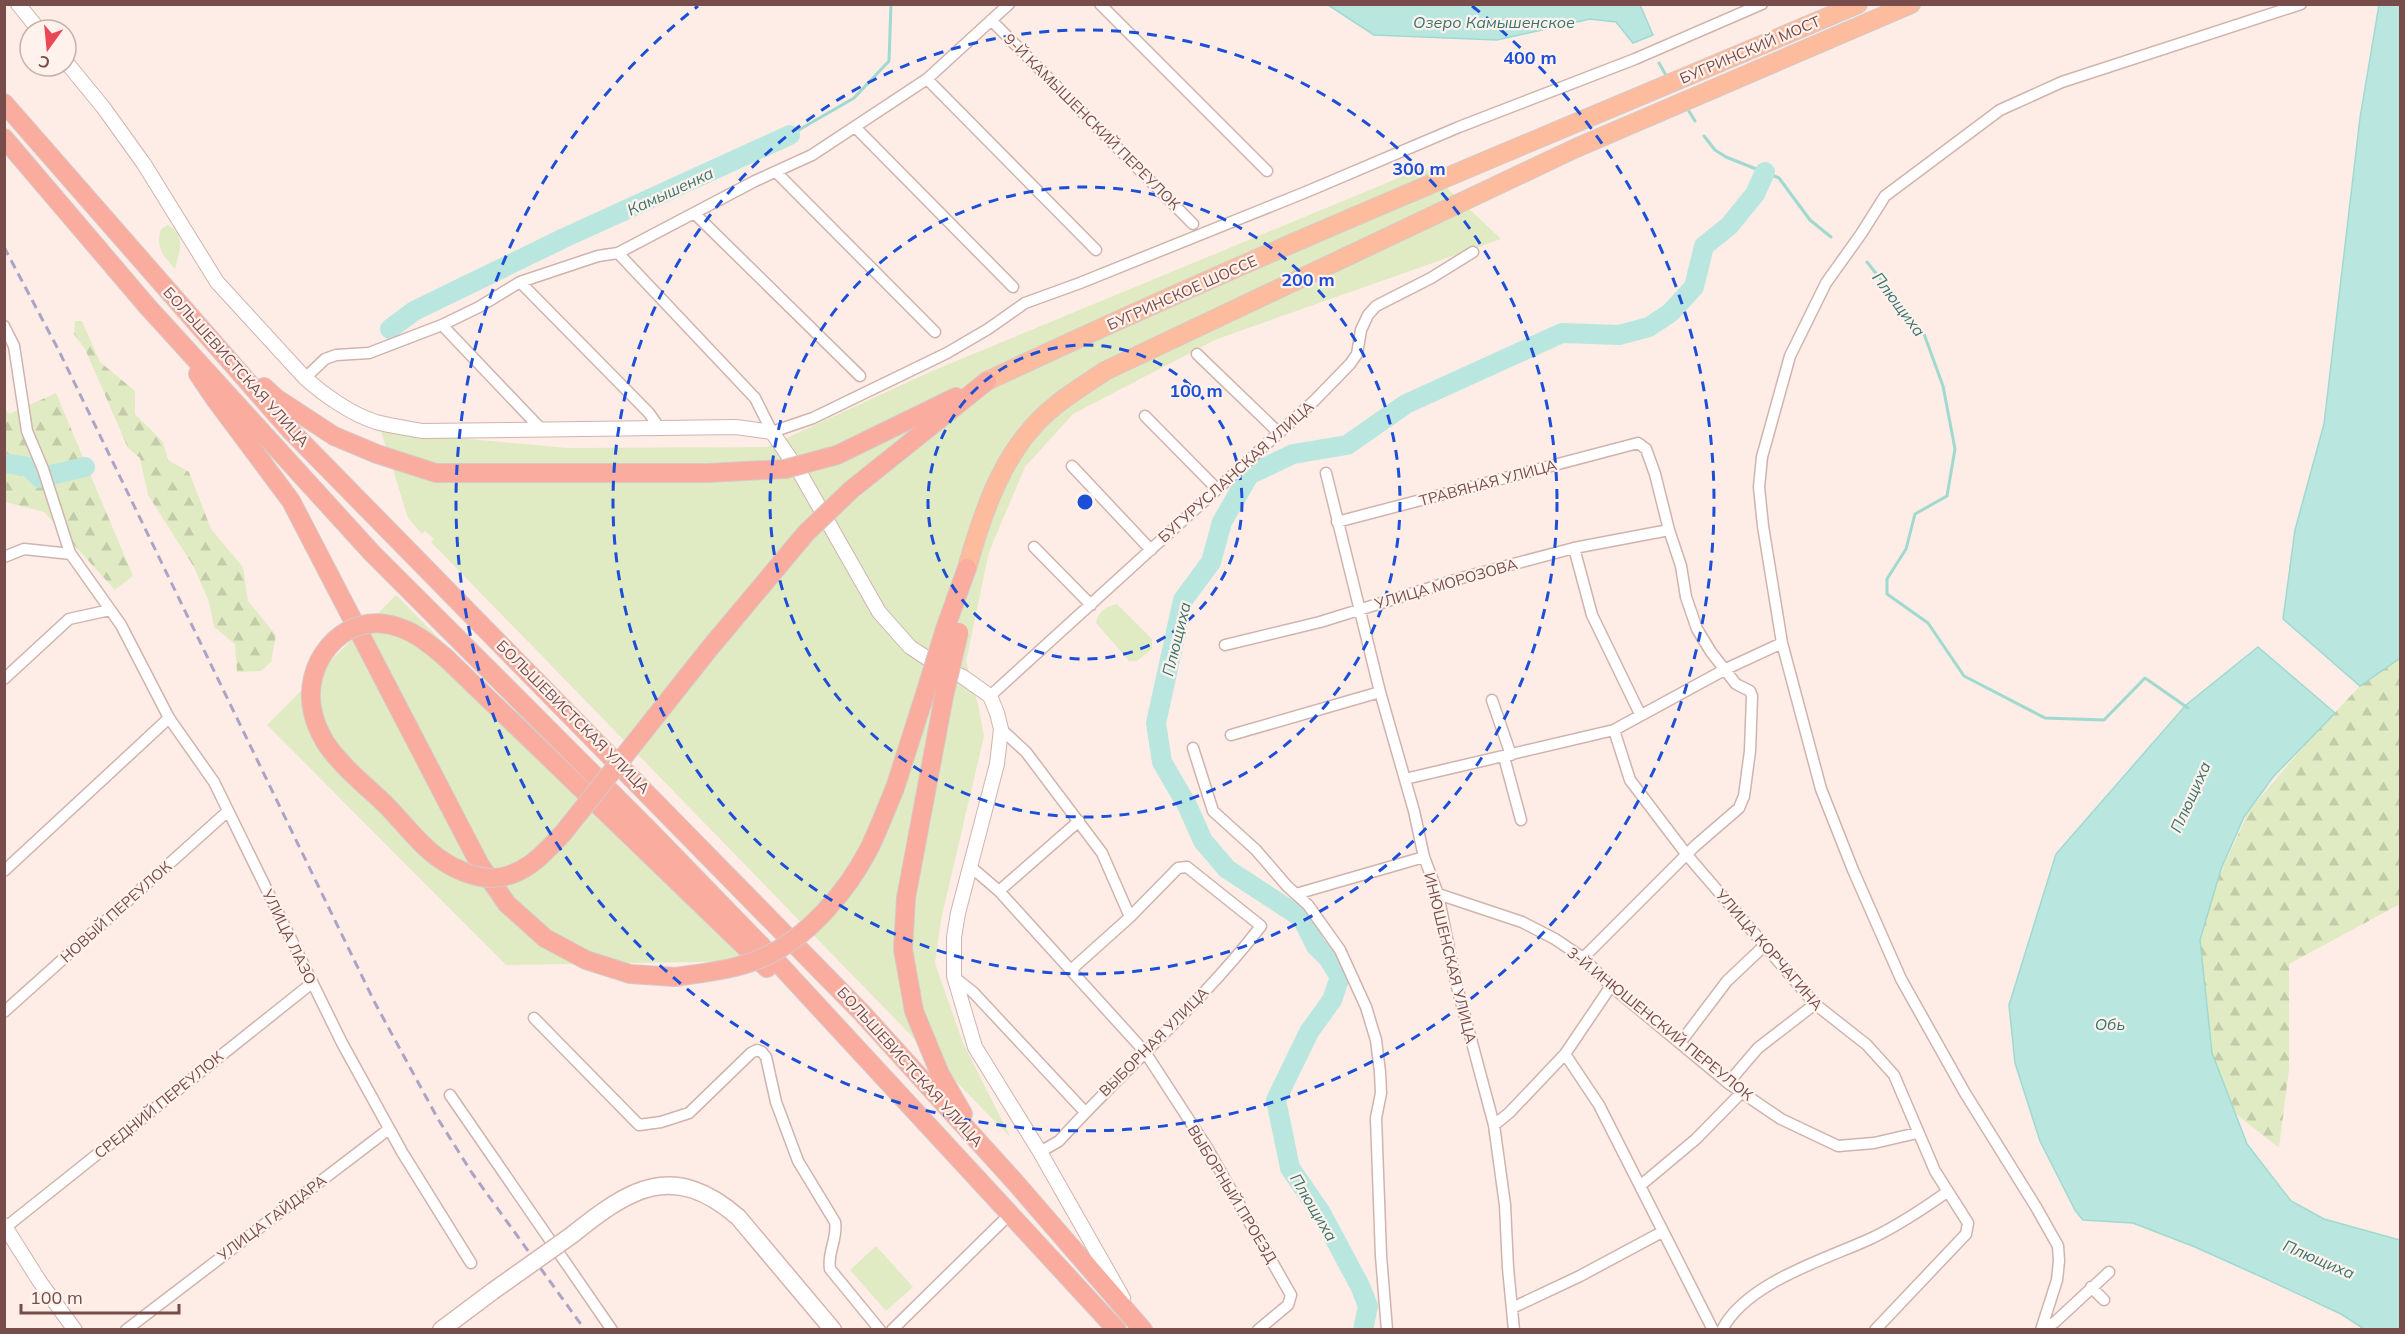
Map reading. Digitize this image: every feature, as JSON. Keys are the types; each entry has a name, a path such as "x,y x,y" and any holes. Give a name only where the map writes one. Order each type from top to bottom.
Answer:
{"highway":[{"name":"БОЛЬШЕВИСТСКАЯ УЛИЦА","path":"4,103 290,430 862,1013 1139,1324"},
{"name":"БОЛЬШЕВИСТСКАЯ УЛИЦА","path":"4,138 147,306 372,553 651,832 779,964 1117,1329"},
{"path":"170,330 214,399 291,501 480,865 507,904 545,938 586,960 630,974 675,977 721,970 760,959 800,935 839,894 869,847 935,694"},
{"path":"216,344 276,398 334,436 377,454 436,473 707,473 785,469 837,455 987,381"},
{"path":"892,1085 733,936 445,657 422,638 405,629 376,623 357,627 338,636 327,647 313,675 312,711 326,743 420,841 442,861 475,876 492,878 510,875 538,860 564,832 703,657 806,533 851,490 987,381"},
{"path":"967,568 935,694 906,898 903,949 914,1011 940,1074 988,1154"}],"main road":[{"name":"БУГРИНСКИЙ МОСТ","path":"1643,96 1858,4"},
{"path":"967,568 992,489 1020,443 1054,406 1105,371 1576,148 1911,4"},
{"name":"БУГРИНСКОЕ ШОССЕ","path":"987,381 1070,342 1440,180 1643,96"},
{"path":"441,1329 609,1207 635,1193 669,1185 691,1188 723,1204 738,1217 833,1329"}],"street":[{"path":"18,4 29,18"},
{"path":"305,378 326,359 336,355 369,353 441,325 479,307 520,282 598,256 618,253 755,181 777,173 812,154 927,79 1010,4"},
{"path":"1100,4 1267,171"},
{"path":"78,76 103,106 144,164 217,282 318,390 375,422 422,431 736,427 772,432 813,418 947,352 988,329 1024,303 1306,192 1459,126 1635,59 1762,4"},
{"path":"2042,1329 2057,1280 2058,1246 1965,1093 1901,979 1853,870 1821,789 1782,643 1763,526 1759,487 1762,457 1790,356 1826,283 1885,196 2000,110 2062,82 2301,4"},
{"name":"9-Й КАМЫШЕНСКИЙ ПЕРЕУЛОК","path":"991,20 1193,224"},
{"path":"927,79 1096,250"},
{"path":"855,127 1013,287"},
{"path":"777,173 935,332"},
{"path":"694,213 860,376"},
{"name":"БУГУРУСЛАНСКАЯ УЛИЦА","path":"990,696 1279,433 1350,364 1357,354 1361,330 1368,315 1376,306 1431,278 1473,252"},
{"path":"618,253 755,398 772,432 800,473 879,612 910,647 936,664 963,677 990,696 1000,729 997,764 955,929 954,976 975,1047 1040,1152 1139,1324"},
{"path":"520,282 649,413 660,429"},
{"path":"441,325 542,430"},
{"name":"УЛИЦА ЛАЗО","path":"4,326 14,346 27,430 43,469 70,554 121,624 169,718 214,782 312,983 389,1129 471,1263"},
{"path":"1197,354 1279,433"},
{"path":"1145,416 1217,489"},
{"name":"ТРАВЯНАЯ УЛИЦА","path":"1337,522 1638,443 1646,449 1652,465 1663,499 1669,530"},
{"path":"1072,466 1151,550"},
{"name":"ИНЮШЕНСКАЯ УЛИЦА","path":"1326,473 1380,692 1424,857 1438,894 1456,982 1494,1125 1505,1205 1514,1329"},
{"path":"1583,957 1739,808 1744,796 1750,751 1752,696 1750,691 1736,684 1711,652 1697,629 1686,597 1681,566 1669,530"},
{"name":"УЛИЦА МОРОЗОВА","path":"1226,645 1360,610 1465,577 1574,548 1669,530"},
{"path":"1034,547 1091,605"},
{"path":"1574,548 1592,615 1640,714"},
{"path":"4,557 24,549 70,554"},
{"path":"4,679 69,619 110,610"},
{"path":"1404,779 1614,730 1726,669 1782,643"},
{"path":"1231,735 1380,692"},
{"path":"1492,700 1521,820"},
{"path":"4,871 169,718"},
{"path":"1000,729 1026,752 1102,853 1130,917 1072,969"},
{"name":"УЛИЦА КОРЧАГИНА","path":"1614,730 1630,780 1688,855 1815,1004 1867,1045 1894,1075 1917,1133 1947,1192 1968,1223 1966,1233 1875,1329"},
{"path":"1193,748 1213,810 1256,850 1308,904 1340,950 1354,978 1376,1040 1381,1082 1376,1118 1381,1256 1387,1329"},
{"name":"НОВЫЙ ПЕРЕУЛОК","path":"4,1012 228,812"},
{"path":"999,891 1079,821"},
{"path":"1296,894 1424,857"},
{"name":"ВЫБОРНЫЙ ПРОЕЗД","path":"971,867 999,891 1145,1052 1206,1146 1291,1295 1288,1305 1258,1329"},
{"name":"ВЫБОРНАЯ УЛИЦА","path":"1040,1152 1059,1141 1230,965 1261,926 1187,867 1178,868 1130,917"},
{"name":"3-Й ИНЮШЕНСКИЙ ПЕРЕУЛОК","path":"1438,894 1522,922 1583,957 1611,986 1728,1083 1781,1119 1838,1146 1874,1143 1917,1133"},
{"path":"1680,1043 1727,981 1764,946"},
{"path":"954,976 974,992 1085,1112"},
{"name":"СРЕДНИЙ ПЕРЕУЛОК","path":"5,1226 312,983"},
{"path":"1494,1125 1509,1113 1564,1054 1611,986"},
{"path":"1728,1083 1758,1048 1815,1004"},
{"path":"534,1018 639,1125 661,1122 689,1113 751,1053 757,1050 762,1052 766,1057 777,1102 798,1161 835,1222 836,1231 828,1257 830,1269 880,1329"},
{"path":"1564,1054 1599,1105 1713,1329"},
{"path":"1641,1185 1696,1139 1741,1093"},
{"path":"450,1095 612,1329"},
{"name":"УЛИЦА ГАЙДАРА","path":"126,1329 389,1129"},
{"path":"1722,1329 1728,1319 1776,1280 1873,1238 1911,1218 1947,1192"},
{"path":"892,1329 1011,1213"},
{"path":"5,1226 40,1282 75,1329"},
{"path":"1512,1308 1580,1276 1662,1232"},
{"path":"2042,1329 2055,1322 2109,1272"},
{"path":"2091,1287 2104,1300"}],"green space":[{"path":"1425,167 1501,239 1217,339 1073,414 1025,467 989,552 966,662 984,736 941,920 935,963 963,1043 1011,1138 431,542 434,539 425,531 422,534 408,518 381,431 567,448 767,447 932,371"},
{"path":"168,225 174,229 180,239 180,250 175,269 164,255 159,241 161,229"},
{"path":"75,321 82,321 100,362 135,391 135,414 163,442 168,460 189,472 211,529 243,567 248,601 276,635 271,662 261,671 237,672 235,644 214,627 209,602 194,567 148,495 140,458 128,448 85,349 74,334"},
{"path":"56,393 133,576 115,590 44,512 5,502 4,407 9,414"},
{"path":"396,595 757,961 506,965 267,725"},
{"path":"1117,604 1152,639 1152,649 1137,661 1129,661 1096,623 1103,610"},
{"path":"2400,657 2400,904 2289,964 2289,1069 2279,1148 2236,1114 2212,1053 2200,940 2218,878 2249,811 2309,740 2360,686"},
{"path":"876,1246 913,1287 886,1311 850,1270"}],"water":[{"name":"Озеро Камышенское","path":"1328,5 1640,5 1653,35 1633,43 1616,22 1590,19 1497,40 1374,35"},
{"path":"2379,5 2400,5 2400,658 2360,686 2283,619 2295,530 2324,424 2360,118"},
{"name":"Обь","path":"2258,647 2335,713 2273,777 2244,817 2221,869 2200,940 2212,1053 2247,1144 2291,1201 2324,1219 2400,1240 2400,1329 2364,1329 2341,1314 2264,1278 2195,1247 2133,1223 2083,1220 2075,1210 2040,1141 2015,1063 2009,1005 2056,854 2186,705"}],"waterway":[{"name":"Камышенка","path":"790,135 854,98 889,61 891,4"},
{"path":"1659,63 1667,77"},
{"path":"1687,108 1695,121"},
{"name":"Камышенка","path":"390,329 414,311 564,238 790,135"},
{"name":"Плющиха","path":"1704,136 1715,150 1726,157 1779,178 1810,220 1831,237"},
{"name":"Плющиха","path":"1363,1330 1368,1306 1360,1286 1321,1213 1290,1168 1276,1100 1309,1032 1332,1000 1340,977 1328,958 1316,946 1302,918 1227,869 1203,841 1187,805 1162,762 1156,723 1183,600 1211,562 1222,522 1249,475 1293,454 1347,445 1406,404 1562,333 1619,335 1649,327 1670,313 1694,287 1704,246 1729,226 1755,194 1765,172"},
{"name":"Плющиха","path":"1867,262 1924,334 1943,386 1955,449 1947,496 1915,514 1906,549 1887,579 1887,594 1928,623 1964,676 2045,718 2104,720 2145,678 2188,708"},
{"name":"Камышенка","path":"4,463 29,467 40,478"},
{"name":"Камышенка","path":"51,475 85,467"}],"railway":[{"path":"4,247 59,351 375,1003 438,1119 472,1173 585,1330"}]}
